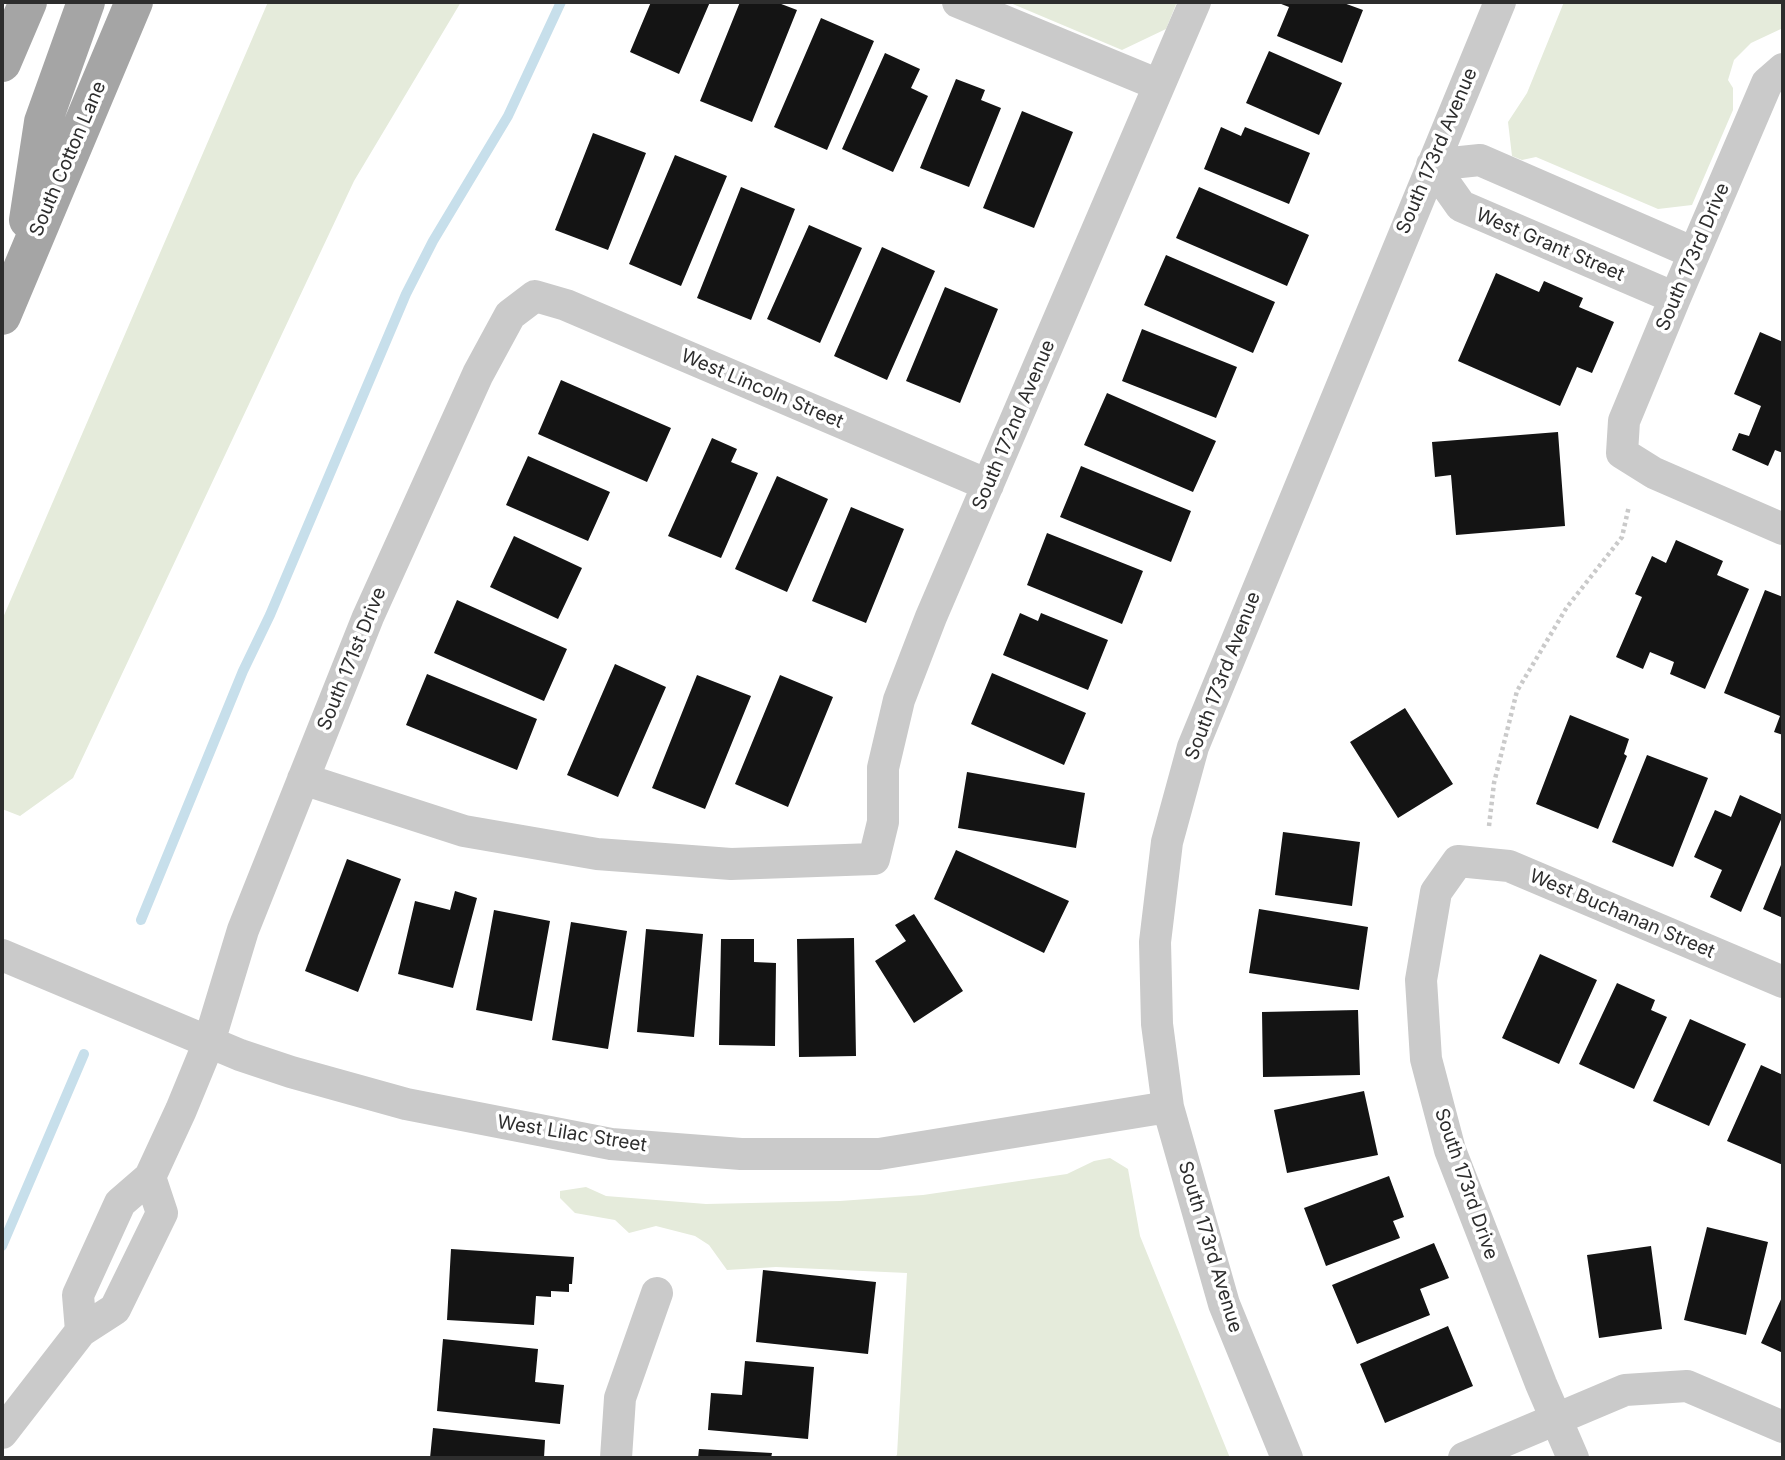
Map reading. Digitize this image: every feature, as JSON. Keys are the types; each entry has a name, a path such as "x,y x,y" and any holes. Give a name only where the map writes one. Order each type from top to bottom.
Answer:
{"main road":[{"path":"2,63 28,2"},
{"path":"19,277 43,122 86,2"},
{"name":"South Cotton Lane","path":"2,316 134,2"}],"street":[{"path":"958,2 1159,85"},
{"name":"South 172nd Avenue","path":"303,779 464,831 597,855 731,864 874,859 883,822 883,768 900,699 988,485 1195,2"},
{"name":"South 173rd Avenue","path":"1287,1458 1224,1304 1168,1107 1157,1024 1155,942 1167,842 1193,747 1500,2"},
{"name":"South 173rd Drive","path":"1783,69 1767,83 1675,298 1624,421 1622,453 1654,473 1783,529"},
{"path":"1432,165 1480,160 1695,253"},
{"name":"West Grant Street","path":"1432,165 1461,206 1675,298"},
{"name":"West Lincoln Street","path":"535,296 566,305 988,485"},
{"name":"South 171st Drive","path":"150,1177 209,1042 243,930 368,617 478,374 510,315 535,296"},
{"name":"South 173rd Drive","path":"1458,860 1436,892 1421,980 1426,1059 1450,1150 1554,1419 1573,1458"},
{"name":"West Buchanan Street","path":"1458,860 1509,866 1783,982"},
{"name":"West Lilac Street","path":"2,955 209,1042 291,1072 406,1104 611,1144 741,1154 879,1154 1168,1107"},
{"path":"2,1433 81,1331 115,1309 162,1213 150,1177 120,1203 78,1295 81,1331"},
{"path":"101,1249 136,1266"},
{"path":"616,1458 620,1398 657,1293"},
{"path":"1464,1458 1625,1390 1687,1386 1783,1427"}],"path":[{"path":"1489,826 1494,783 1517,691 1567,607 1622,537 1629,506"}],"green space":[{"path":"268,2 461,2 354,181 73,778 20,816 2,809 2,620"},
{"path":"1008,2 1177,2 1166,29 1122,50"},
{"path":"1564,2 1783,2 1783,28 1751,43 1734,60 1728,80 1733,88 1733,110 1692,205 1658,209 1536,157 1522,160 1512,156 1508,122 1527,93"},
{"path":"1110,1158 1128,1169 1140,1236 1230,1458 894,1458 897,1455 907,1273 776,1267 727,1270 709,1245 695,1236 656,1226 629,1233 615,1220 575,1213 560,1198 560,1191 586,1187 606,1196 706,1204 840,1201 923,1195 1067,1174 1094,1161"}],"building":[{"path":"651,2 710,2 679,74 630,52"},
{"path":"740,2 776,2 797,10 752,122 700,101"},
{"path":"1276,2 1341,2 1363,10 1342,63 1277,36 1289,7"},
{"path":"821,18 874,41 827,150 774,127"},
{"path":"1269,51 1342,83 1319,135 1246,103"},
{"path":"885,53 920,69 911,88 928,96 893,172 842,149"},
{"path":"956,79 985,90 981,100 1001,108 969,187 920,168"},
{"path":"1022,111 1073,132 1034,228 983,208"},
{"path":"1221,127 1241,136 1245,127 1310,153 1289,204 1204,169"},
{"path":"593,133 646,153 608,250 555,230"},
{"path":"675,155 727,176 681,286 629,264"},
{"path":"741,187 795,209 751,320 697,298"},
{"path":"1199,187 1309,235 1287,286 1176,238"},
{"path":"809,225 862,248 820,343 767,319"},
{"path":"882,247 935,271 887,380 834,356"},
{"path":"1166,255 1275,302 1253,353 1144,305"},
{"path":"1496,273 1539,292 1544,281 1583,298 1579,307 1614,322 1592,373 1577,367 1560,406 1458,361"},
{"path":"945,287 998,309 960,403 906,381"},
{"path":"1142,329 1237,367 1216,418 1122,381"},
{"path":"1760,332 1783,342 1783,453 1775,450 1768,466 1732,450 1739,433 1749,436 1761,406 1734,394"},
{"path":"561,380 671,428 647,482 538,434"},
{"path":"1107,393 1216,441 1193,492 1084,445"},
{"path":"1558,432 1565,526 1456,535 1451,475 1435,477 1432,442"},
{"path":"712,438 737,449 731,462 758,473 721,558 668,536"},
{"path":"528,456 610,492 588,541 506,505"},
{"path":"1081,466 1191,511 1171,562 1060,517"},
{"path":"777,476 828,499 787,592 735,569"},
{"path":"851,507 904,529 866,623 812,601"},
{"path":"1047,533 1143,571 1122,624 1027,585"},
{"path":"514,536 582,568 558,619 490,587"},
{"path":"1676,540 1723,561 1717,575 1749,589 1705,689 1670,674 1674,662 1650,652 1643,669 1616,657 1642,597 1635,594 1652,556 1666,563"},
{"path":"1765,590 1783,597 1783,735 1774,732 1780,716 1724,693"},
{"path":"457,600 567,649 544,701 434,653"},
{"path":"1020,613 1038,621 1041,613 1108,640 1088,690 1003,655"},
{"path":"615,664 666,687 618,797 567,775"},
{"path":"992,673 1086,713 1064,765 971,724"},
{"path":"427,674 537,719 517,770 406,725"},
{"path":"697,675 751,696 705,809 652,788"},
{"path":"780,675 833,697 788,807 735,784"},
{"path":"1405,708 1453,784 1398,818 1350,742"},
{"path":"1570,715 1629,739 1624,754 1627,756 1598,829 1536,804"},
{"path":"1647,755 1708,778 1673,867 1612,842"},
{"path":"967,772 1085,793 1076,848 958,828"},
{"path":"1740,795 1783,815 1741,912 1710,897 1722,870 1694,857 1715,810 1731,817"},
{"path":"1283,832 1360,842 1352,906 1275,895"},
{"path":"956,850 1069,901 1044,953 934,899"},
{"path":"347,859 401,879 358,992 305,971"},
{"path":"1783,860 1783,918 1763,909"},
{"path":"455,891 477,898 453,988 398,974 415,901 450,910"},
{"path":"1259,909 1368,927 1359,990 1249,973"},
{"path":"494,910 550,921 532,1021 476,1010"},
{"path":"914,914 963,991 914,1023 875,961 906,941 895,925"},
{"path":"571,922 627,931 608,1049 552,1040"},
{"path":"646,929 703,934 694,1037 637,1032"},
{"path":"854,938 856,1056 799,1057 797,939"},
{"path":"721,939 754,939 754,962 776,963 775,1046 719,1045"},
{"path":"1540,954 1597,980 1559,1064 1502,1038"},
{"path":"1617,983 1655,1000 1651,1010 1667,1017 1634,1089 1579,1064"},
{"path":"1358,1010 1360,1075 1263,1077 1262,1012"},
{"path":"1690,1019 1746,1044 1709,1126 1653,1101"},
{"path":"1761,1065 1783,1075 1783,1165 1727,1141"},
{"path":"1364,1091 1378,1155 1287,1173 1274,1110"},
{"path":"1389,1176 1404,1217 1393,1221 1400,1238 1326,1266 1304,1208"},
{"path":"1707,1227 1768,1242 1746,1335 1684,1320"},
{"path":"1434,1243 1449,1278 1420,1289 1430,1315 1357,1344 1332,1285"},
{"path":"1651,1246 1662,1329 1599,1338 1587,1255"},
{"path":"451,1249 574,1257 572,1284 569,1284 569,1292 551,1291 551,1297 536,1296 534,1325 447,1320"},
{"path":"763,1270 876,1282 868,1354 756,1342"},
{"path":"1783,1295 1783,1353 1761,1343"},
{"path":"1448,1326 1473,1386 1385,1423 1360,1364"},
{"path":"443,1339 538,1349 535,1382 564,1385 560,1424 437,1411"},
{"path":"745,1361 814,1367 808,1439 708,1430 711,1393 742,1395"},
{"path":"433,1428 545,1440 544,1458 430,1458"},
{"path":"699,1449 772,1453 771,1458 698,1458"}],"waterway":[{"path":"141,920 243,671 270,615 406,294 433,241 508,116 561,2"},
{"path":"2,1246 84,1054"}]}
